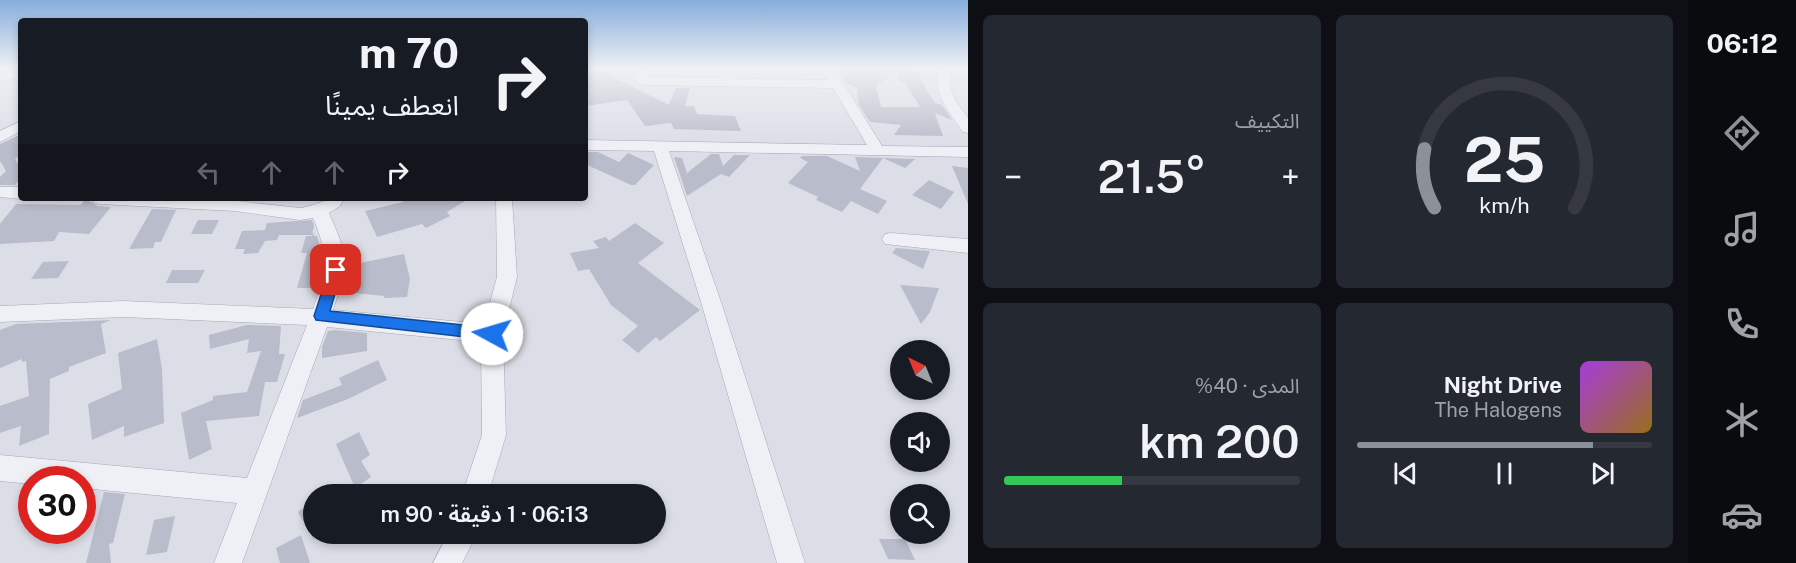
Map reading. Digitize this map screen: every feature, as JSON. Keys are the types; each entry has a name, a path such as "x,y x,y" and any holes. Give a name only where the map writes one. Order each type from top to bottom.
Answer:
{"street":[{"path":"844,94 877,150"},
{"path":"944,94 968,129"},
{"path":"0,119 18,123"},
{"path":"0,137 18,126"},
{"path":"588,145 968,152"},
{"path":"660,146 711,302 790,563"},
{"path":"0,192 18,193"},
{"path":"150,201 235,206 300,214 327,205 336,270 321,316 228,563"},
{"path":"478,484 494,435 492,334 507,277 504,201"},
{"path":"891,239 968,246"},
{"path":"0,314 96,310 228,311 321,316 492,334"},
{"path":"0,468 255,492"},
{"path":"447,563 457,544"}],"building":[{"path":"588,94 648,94 669,105 673,94 688,94 685,106 694,106 697,114 735,116 741,131 674,129 671,123 645,126 627,100 588,106"},
{"path":"857,94 878,94 881,107 920,107 912,94 929,94 935,103 942,105 952,120 935,113 943,136 894,135 901,125 870,122 859,105"},
{"path":"18,135 18,157 15,159 18,164 18,182 15,185 0,185 0,177 6,171 0,161 0,144"},
{"path":"588,152 598,152 619,162 628,153 654,165 635,185 588,165"},
{"path":"711,154 719,154 723,166 734,155 750,155 729,177 721,174 687,196 674,157 682,158 687,173"},
{"path":"802,156 827,156 860,171 855,157 915,159 905,168 883,158 860,189 887,201 878,214 851,201 842,212 816,200 818,197 788,183 808,162 800,158"},
{"path":"952,166 968,168 968,204"},
{"path":"929,180 954,192 941,209 912,195"},
{"path":"84,201 89,201 98,206 111,207 89,234 59,232 54,241 0,244 0,224 16,204 81,205"},
{"path":"465,201 447,212 450,216 426,228 422,224 377,237 365,211 403,202"},
{"path":"152,209 176,210 161,242 155,242 153,248 129,249"},
{"path":"198,220 219,220 212,234 191,234"},
{"path":"312,220 314,226 312,235 279,235 277,240 265,241 258,253 243,254 245,249 235,249 242,231 265,230 267,223"},
{"path":"635,223 664,243 638,263 700,310 660,341 656,337 638,353 622,340 638,326 611,305 589,269 578,271 570,253 599,248 593,241 606,237 609,241"},
{"path":"313,232 314,236 317,236 322,254 319,256 322,267 317,288 297,288 307,253 301,253 306,236 312,236"},
{"path":"896,248 930,251 923,269 892,253"},
{"path":"404,254 410,279 407,297 384,298 384,296 354,293 359,279 360,263"},
{"path":"69,261 58,278 31,279 43,262"},
{"path":"172,270 205,270 198,283 166,283"},
{"path":"900,285 939,288 930,312 921,324"},
{"path":"111,320 101,324 106,353 69,367 69,371 50,379 49,434 19,446 21,426 0,433 0,406 29,396 26,361 22,362 22,359 0,368 0,330 16,324"},
{"path":"247,325 281,326 279,354 285,354 277,382 265,382 259,416 206,421 212,449 189,460 181,413 213,400 213,396 247,392 261,351 247,353 249,339 210,349 209,335"},
{"path":"328,331 367,333 367,351 322,358 322,347"},
{"path":"157,339 162,369 164,423 124,437 124,426 92,440 88,404 122,389 118,353"},
{"path":"378,360 387,380 348,399 297,418 303,400 342,385 339,378"},
{"path":"359,432 370,455 361,461 371,477 361,484 353,484 336,444"},
{"path":"104,492 125,494 113,543 109,544 111,563 86,563 91,544 96,544 96,524"},
{"path":"303,508 303,521 298,512"},
{"path":"175,516 167,552 146,555 154,520"},
{"path":"301,535 310,563 280,563 276,548"},
{"path":"879,539 890,539 890,544 907,544 915,560 888,559"}],"route":[{"path":"336,270 321,316 492,334"}]}
